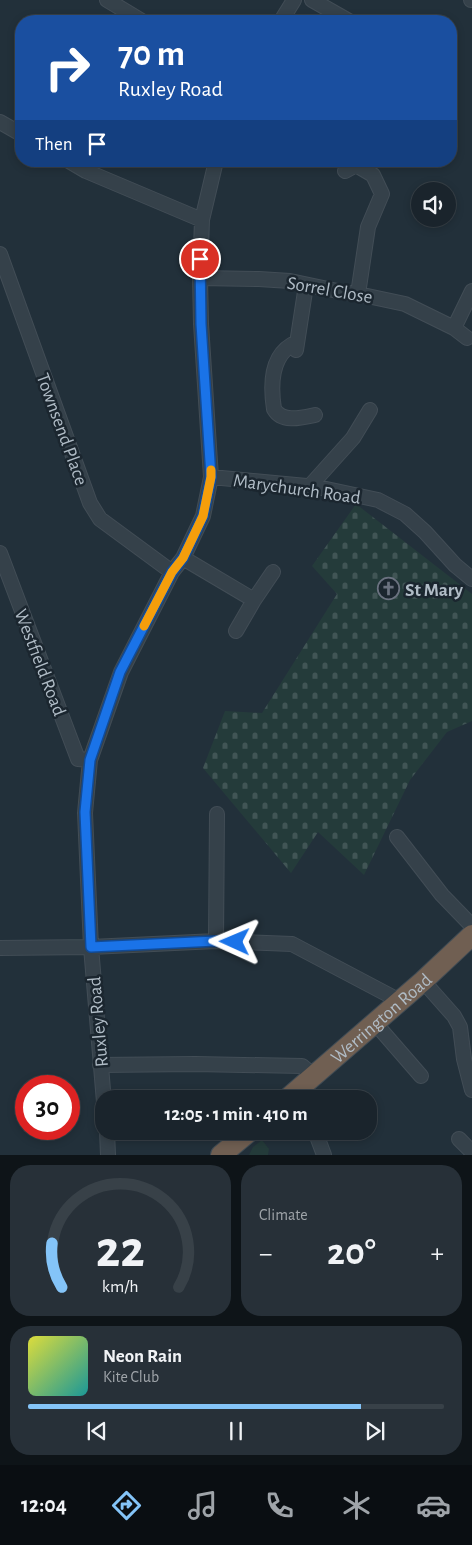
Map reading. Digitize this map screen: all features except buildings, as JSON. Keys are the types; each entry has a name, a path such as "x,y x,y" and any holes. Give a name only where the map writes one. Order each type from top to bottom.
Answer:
{"highway":[{"name":"Werrington Road","path":"299,1090 423,981 472,935"},
{"path":"223,1154 239,1140"}],"street":[{"path":"107,0 132,15"},
{"path":"285,15 294,0"},
{"path":"312,0 338,15"},
{"path":"0,122 15,131"},
{"path":"79,167 202,220"},
{"name":"Ruxley Road","path":"103,1090 91,947 85,812 90,760 120,672 172,572 183,558 203,516 211,477 201,324 200,278 202,220 215,167"},
{"path":"345,171 352,167"},
{"path":"358,294 368,227 382,194 373,175 359,167"},
{"name":"Townsend Place","path":"0,254 90,504 100,519 172,572"},
{"name":"Sorrel Close","path":"200,278 290,281 405,304 454,328 467,338"},
{"path":"306,285 296,347 290,345 281,354 275,365 274,409 278,414 289,418 315,415"},
{"path":"454,328 472,291"},
{"path":"309,486 353,438 370,410"},
{"name":"Marychurch Road","path":"211,477 309,486 378,500 404,514 425,532 455,565 472,579"},
{"name":"Westfield Road","path":"0,553 78,760 90,760"},
{"path":"183,558 254,600"},
{"path":"236,631 273,572"},
{"path":"216,941 217,814"},
{"path":"398,837 442,895 472,926"},
{"path":"0,948 91,947 216,941 292,944 400,1001"},
{"path":"423,981 454,1016 460,1028 464,1059 472,1090"},
{"path":"375,1023 422,1076"},
{"path":"100,1066 195,1064 302,1066 314,1076"},
{"path":"458,1139 472,1152"},
{"path":"107,1140 108,1155"},
{"path":"318,1140 324,1155"}],"green space":[{"path":"356,504 472,594 472,721 447,732 410,780 364,875 318,832 291,873 203,768 225,711 262,713 337,594 312,566"},
{"path":"262,1140 269,1149 268,1155 249,1155 253,1147"}],"slow traffic":[{"path":"144,626 172,572 183,558 203,516 211,470"}],"place":[{"name":"St Mary","path":"389,589"}],"route":[{"path":"200,259 201,324 211,477 203,516 183,558 172,572 120,672 90,760 85,812 91,947 216,941 235,942"}]}
